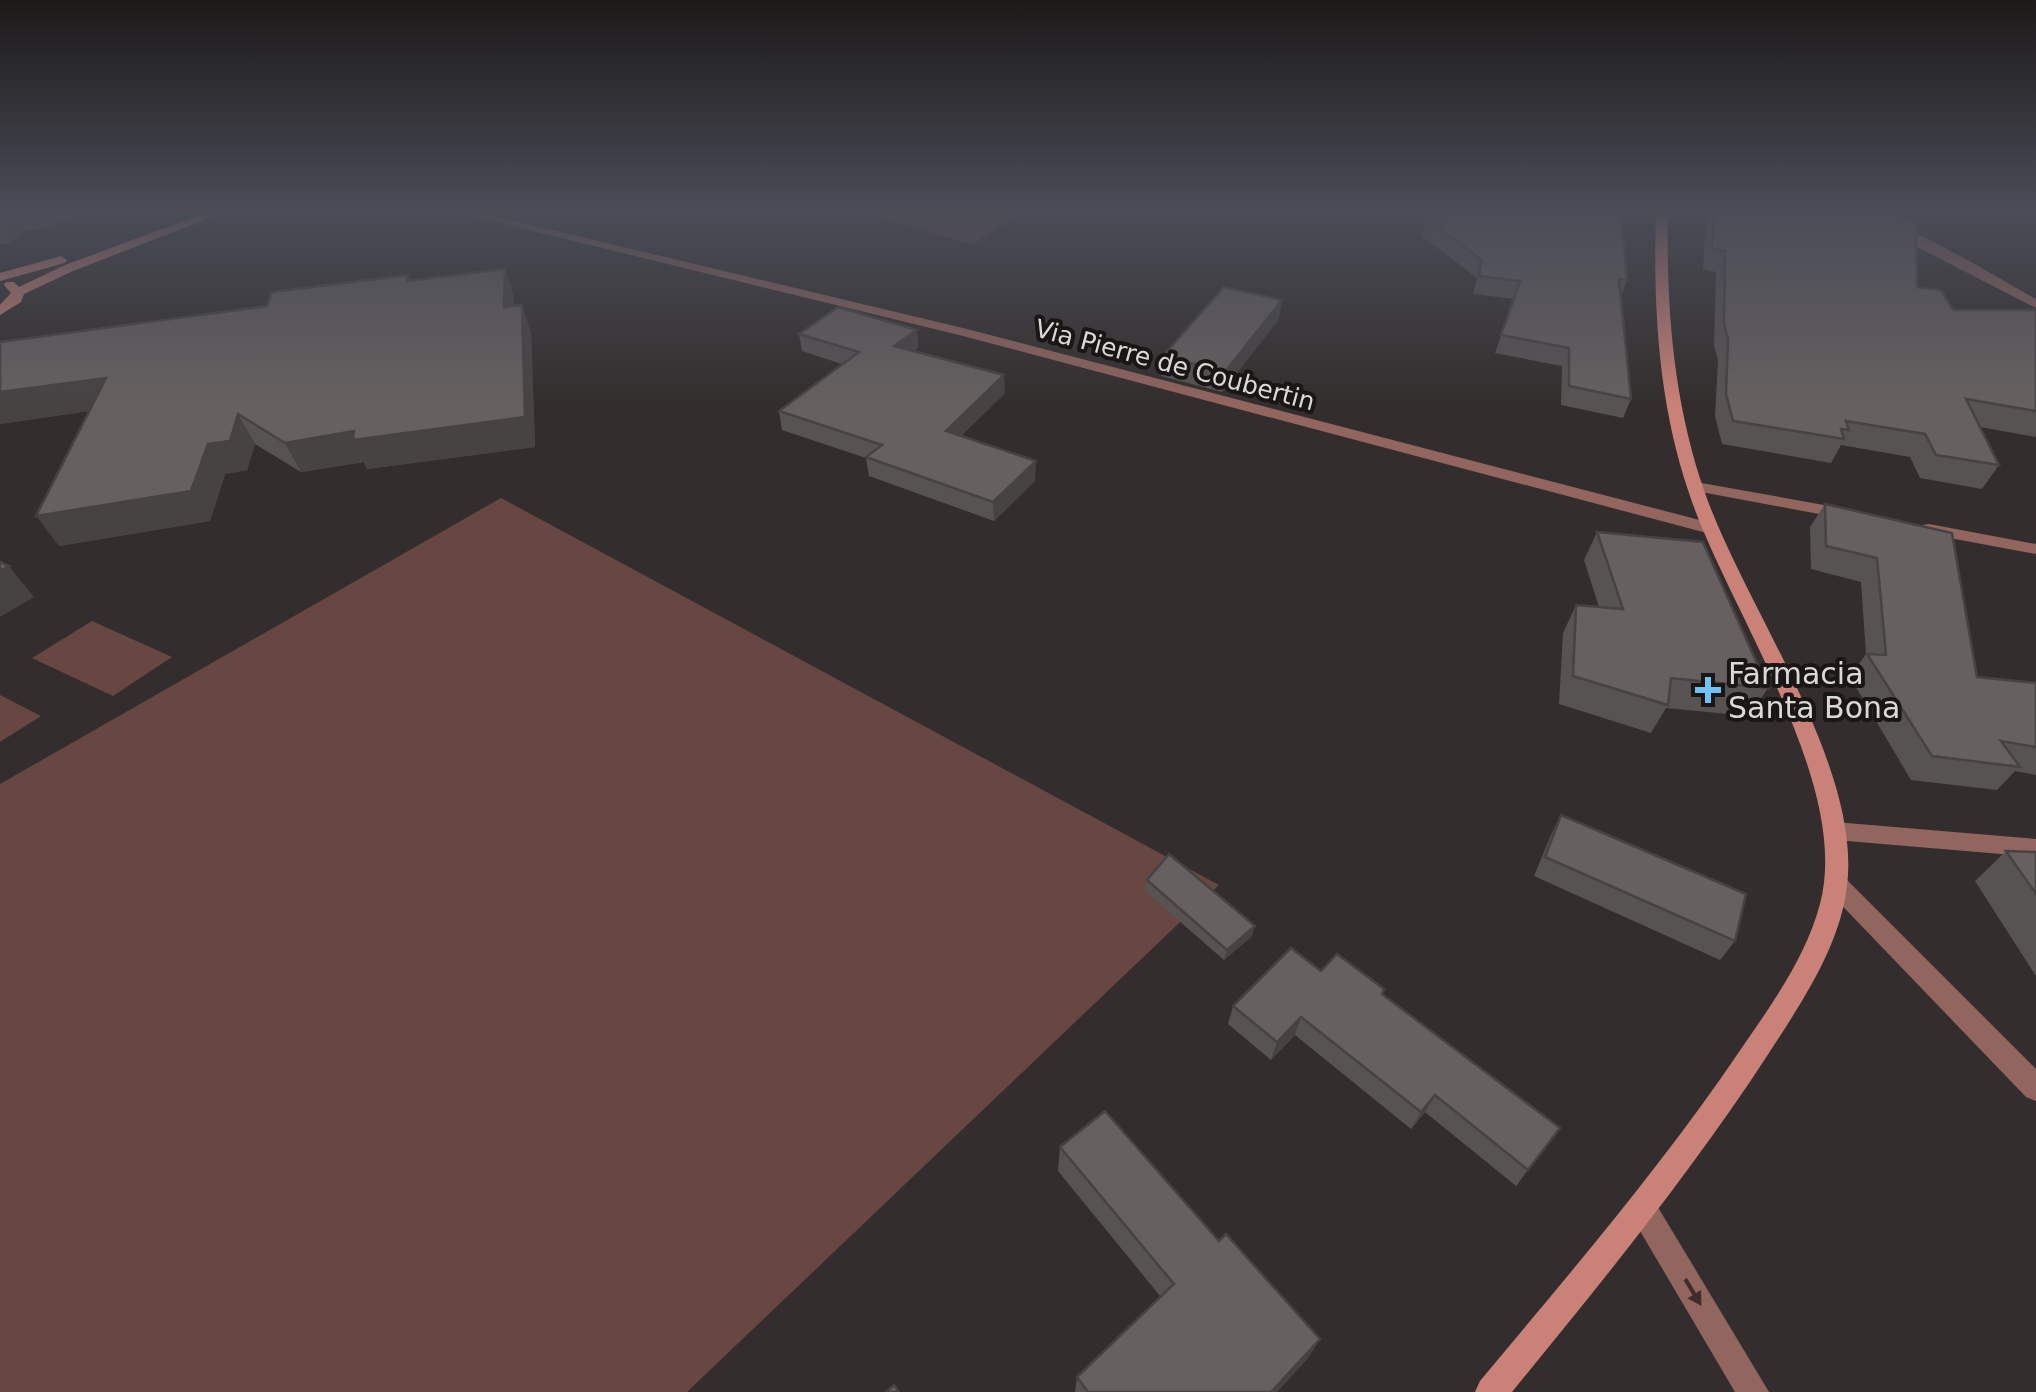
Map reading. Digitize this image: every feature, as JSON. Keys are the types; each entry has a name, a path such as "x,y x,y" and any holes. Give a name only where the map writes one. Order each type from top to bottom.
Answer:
{"street":[{"path":"0,311 16,299 18,292 54,275"},
{"name":"Via Pierre de Coubertin","path":"724,275 962,332 1709,528"},
{"path":"1491,1392 1717,1112 1786,1004 1820,933 1836,884 1834,831 1808,742 1709,528 1696,487 1676,414 1660,275"},
{"path":"1984,275 2036,304"},
{"path":"0,280 18,292"},
{"path":"1696,487 1866,518"},
{"path":"1904,525 2036,549"},
{"path":"1834,831 2036,848"},
{"path":"1836,884 2036,1088"},
{"path":"1642,1209 1752,1392"}],"shaded area":[{"path":"501,498 1219,885 687,1392 0,1392 0,784"},
{"path":"92,621 172,657 113,696 32,658"},
{"path":"0,695 41,716 0,742"}],"building":[{"path":"408,275 407,281 505,275 504,307 522,305 525,417 353,440 354,431 285,443 238,414 230,441 208,444 191,491 36,516 106,378 0,392 0,342 267,306 272,292"},
{"path":"1627,275 1627,280 1619,279 1631,399 1569,386 1569,348 1501,335 1520,281 1479,276"},
{"path":"1725,275 1917,275 1917,287 1941,290 1953,310 2036,310 2036,411 1966,399 1999,465 1936,455 1925,434 1846,421 1849,430 1841,429 1844,439 1733,421 1726,394 1728,339 1724,324"},
{"path":"1224,287 1282,300 1225,372 1163,356"},
{"path":"838,307 917,330 894,346 1004,375 946,431 1036,461 993,502 866,457 882,445 779,411 859,352 799,334"},
{"path":"1825,504 1952,533 1977,677 2036,683 2036,747 2001,741 2020,767 1932,756 1867,654 1886,655 1877,558 1826,546"},
{"path":"1597,532 1703,542 1768,688 1671,678 1668,705 1573,676 1576,605 1623,609"},
{"path":"1561,815 1746,894 1735,941 1545,857"},
{"path":"2006,851 2036,852 2036,894"},
{"path":"1169,854 1255,926 1227,950 1147,880"},
{"path":"1291,948 1321,971 1337,954 1384,989 1382,994 1560,1128 1528,1170 1435,1095 1421,1112 1301,1017 1277,1042 1233,1006"},
{"path":"1105,1111 1219,1241 1226,1234 1320,1339 1271,1392 1088,1392 1077,1377 1174,1284 1060,1147"}],"place":[{"name":"Farmacia Santa Bona","path":"1708,690"}]}
